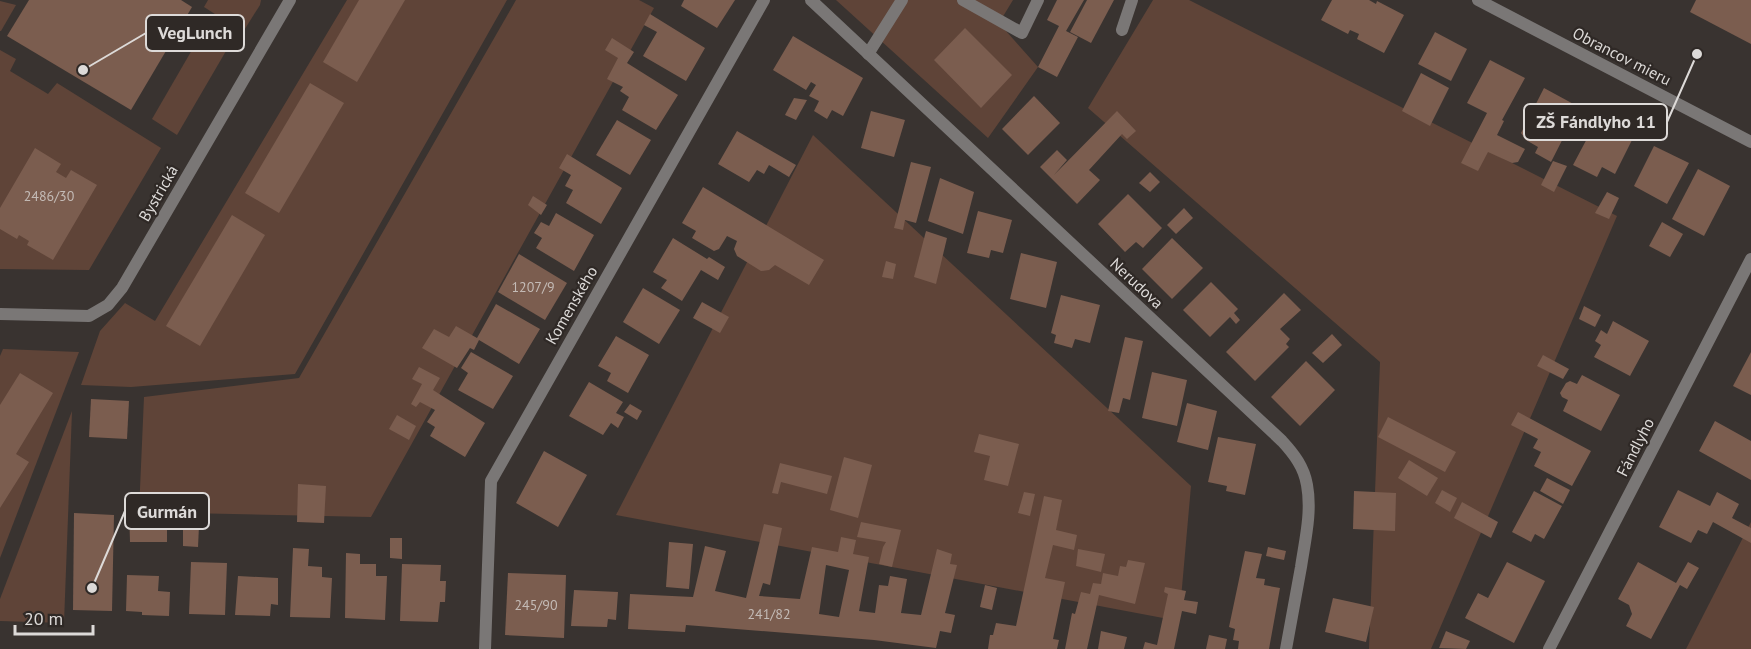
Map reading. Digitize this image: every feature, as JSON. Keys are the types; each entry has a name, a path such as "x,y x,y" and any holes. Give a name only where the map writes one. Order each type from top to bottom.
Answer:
{"street":[{"name":"Bystrická","path":"0,314 89,316 108,305 122,288 290,0"},
{"name":"Komenského","path":"485,649 491,481 764,0"},
{"name":"Nerudova","path":"811,0 1282,441 1295,456 1307,484 1309,503 1307,531 1286,649"},
{"path":"868,54 902,0"},
{"path":"963,0 1022,33 1038,0"},
{"path":"1122,30 1132,0"},
{"name":"Obrancov mieru","path":"1478,0 1751,142"},
{"name":"Fándlyho","path":"1549,649 1751,259"}],"shaded area":[{"path":"208,0 261,0 243,32 204,7"},
{"path":"347,0 507,0 295,374 131,387 81,385 100,331 125,303 155,321"},
{"path":"516,0 639,0 654,8 371,517 139,512 144,397 299,378"},
{"path":"836,0 1013,0 999,23 1038,67 988,138"},
{"path":"1153,0 1189,0 1617,216 1431,649 1369,649 1380,362 1088,108"},
{"path":"0,1 16,5 1,31 0,31"},
{"path":"207,24 233,39 177,135 152,119"},
{"path":"0,50 16,59 10,71 48,94 57,83 161,148 89,270 0,269"},
{"path":"813,135 1191,486 1179,621 616,515"},
{"path":"3,349 79,352 0,558 0,356"},
{"path":"72,411 64,623 0,621 0,599"},
{"path":"1751,522 1751,649 1686,649"}],"building":[{"path":"29,0 181,0 192,7 131,110 7,36"},
{"path":"359,0 405,0 357,82 323,62"},
{"path":"684,0 735,0 717,28 681,6"},
{"path":"1057,0 1084,0 1066,31 1078,37 1057,77 1038,67 1059,26 1047,20"},
{"path":"1087,0 1114,0 1091,43 1070,32"},
{"path":"1332,0 1369,0 1376,4 1377,1 1404,15 1384,53 1357,39 1359,34 1350,30 1348,34 1321,20"},
{"path":"1696,0 1751,0 1751,44 1690,12"},
{"path":"650,14 705,48 686,81 643,56 657,32 644,25"},
{"path":"965,28 1012,75 981,108 934,60"},
{"path":"1435,32 1467,49 1451,81 1418,64"},
{"path":"793,36 863,78 843,116 832,110 827,119 814,111 819,101 809,96 816,85 811,82 806,90 773,70"},
{"path":"612,38 634,52 627,63 678,95 656,130 622,110 629,97 620,91 623,87 607,79 618,58 605,50"},
{"path":"1490,60 1525,78 1502,120 1504,121 1497,135 1525,149 1518,162 1512,163 1488,152 1478,171 1461,163 1487,113 1467,103"},
{"path":"1421,73 1449,88 1430,126 1402,111"},
{"path":"310,83 344,103 279,213 245,193"},
{"path":"1544,88 1579,107 1551,162 1535,153 1538,147 1526,140 1521,133"},
{"path":"1034,96 1060,123 1028,155 1002,129"},
{"path":"794,98 807,100 796,120 785,115"},
{"path":"871,111 905,120 894,157 861,148"},
{"path":"1117,111 1136,131 1127,139 1122,134 1089,170 1100,180 1077,204 1040,167 1057,150 1067,160 1054,175"},
{"path":"1599,116 1634,136 1615,174 1602,167 1597,177 1573,165"},
{"path":"617,120 651,140 630,175 596,155"},
{"path":"737,131 796,165 789,177 769,165 764,174 757,170 749,182 718,164"},
{"path":"1654,146 1689,163 1667,204 1634,186"},
{"path":"35,148 61,164 56,172 66,178 71,170 97,185 53,260 27,245 29,241 19,235 17,239 0,229 0,208"},
{"path":"567,154 622,188 601,224 566,203 573,190 565,186 571,175 559,168"},
{"path":"1553,161 1567,166 1554,192 1541,185"},
{"path":"911,162 931,167 916,223 905,220 903,230 894,228"},
{"path":"1698,169 1730,186 1704,236 1672,219"},
{"path":"1150,172 1160,182 1150,192 1139,183"},
{"path":"940,178 974,192 963,234 928,221"},
{"path":"703,187 824,260 809,285 775,265 769,270 761,271 737,256 734,249 737,241 727,236 719,249 714,251 692,238 696,231 682,223"},
{"path":"1607,192 1619,198 1609,219 1595,213"},
{"path":"1128,194 1162,228 1143,248 1136,242 1125,252 1098,224"},
{"path":"533,196 547,205 541,215 528,205"},
{"path":"1184,208 1193,218 1176,234 1167,225"},
{"path":"978,211 1012,220 1003,253 991,250 989,258 967,253"},
{"path":"556,213 594,235 574,271 536,248 542,238 534,233 541,222 549,226"},
{"path":"232,215 265,235 200,346 166,326"},
{"path":"1662,222 1683,234 1670,257 1649,246"},
{"path":"926,231 947,238 936,284 914,277"},
{"path":"673,238 725,267 718,280 701,270 682,301 661,288 667,280 653,272"},
{"path":"1172,238 1203,268 1172,299 1142,269"},
{"path":"1021,253 1057,262 1046,308 1010,299"},
{"path":"519,254 567,283 545,320 498,292"},
{"path":"886,261 896,264 893,279 882,277"},
{"path":"1211,282 1238,309 1234,313 1240,320 1236,324 1230,317 1210,337 1183,310"},
{"path":"643,288 680,310 659,344 623,322"},
{"path":"1284,293 1301,310 1280,329 1290,339 1286,344 1289,347 1255,381 1226,352"},
{"path":"1061,295 1100,305 1090,343 1075,339 1072,348 1054,343 1056,335 1051,333"},
{"path":"702,302 729,317 720,333 693,318"},
{"path":"496,304 540,329 519,364 479,340 474,350 470,348 457,368 422,348 434,329 449,337 456,326 477,338"},
{"path":"1584,306 1601,315 1595,327 1579,319"},
{"path":"1613,321 1649,341 1630,376 1594,357 1601,345 1595,341 1601,330 1607,334"},
{"path":"1332,334 1342,345 1323,363 1312,353"},
{"path":"616,336 649,355 628,393 607,381 611,373 598,366"},
{"path":"1125,337 1143,341 1130,400 1123,398 1119,413 1108,411"},
{"path":"471,352 513,376 493,409 458,390 468,373 461,368"},
{"path":"1751,352 1751,395 1733,386"},
{"path":"1543,355 1569,369 1563,379 1537,366"},
{"path":"1306,361 1335,390 1300,426 1271,397"},
{"path":"419,367 440,378 433,390 485,423 465,457 430,436 435,427 427,422 435,410 420,402 416,407 411,404 422,384 412,379"},
{"path":"1152,372 1187,380 1177,426 1142,418"},
{"path":"20,373 53,393 16,454 29,462 0,508 0,405"},
{"path":"1582,375 1620,395 1601,431 1563,411 1568,400 1560,393 1566,383 1570,381 1577,384"},
{"path":"589,382 623,402 616,413 624,417 618,428 611,423 603,435 569,416"},
{"path":"91,399 129,401 127,439 89,437"},
{"path":"1187,403 1217,411 1208,450 1177,442"},
{"path":"630,404 642,411 637,420 624,412"},
{"path":"1518,412 1591,451 1572,486 1534,466 1541,452 1533,448 1538,439 1511,425"},
{"path":"397,415 416,426 409,440 389,429"},
{"path":"1388,417 1456,452 1445,472 1378,437"},
{"path":"1715,421 1751,441 1751,480 1699,451"},
{"path":"979,434 1019,444 1008,486 984,480 990,456 974,452"},
{"path":"1218,437 1256,444 1245,495 1226,491 1227,486 1208,482"},
{"path":"544,451 587,475 558,527 516,503"},
{"path":"844,457 872,465 858,518 830,510"},
{"path":"1409,460 1438,478 1427,496 1398,478"},
{"path":"780,463 832,476 827,494 781,482 778,494 772,493"},
{"path":"1547,478 1570,490 1563,504 1540,491"},
{"path":"298,484 326,486 324,523 297,522"},
{"path":"1442,490 1457,498 1450,512 1435,503"},
{"path":"1678,490 1710,506 1717,492 1739,504 1732,518 1751,528 1751,543 1713,522 1707,534 1698,530 1691,543 1659,527"},
{"path":"1354,491 1396,493 1395,531 1353,529"},
{"path":"1534,491 1562,506 1544,539 1535,534 1531,542 1512,532"},
{"path":"1024,492 1035,494 1030,516 1018,513"},
{"path":"1044,496 1062,500 1056,530 1077,535 1074,550 1053,545 1045,578 1065,582 1053,639 1059,640 1057,649 988,649 990,635 993,635 996,623 1016,626"},
{"path":"1462,502 1498,522 1491,538 1454,518"},
{"path":"167,506 167,542 130,542 129,507"},
{"path":"74,513 114,515 112,611 73,610"},
{"path":"861,522 901,530 892,567 879,564 886,542 857,537"},
{"path":"764,524 782,528 770,585 763,583 759,596 800,599 812,547 838,552 841,537 856,540 853,554 869,557 859,611 875,613 879,585 888,586 890,576 907,579 901,613 921,615 937,549 952,554 950,564 957,565 945,613 955,615 951,633 940,631 936,648 874,640 686,625 685,632 628,629 630,594 693,597 705,546 726,551 715,591 746,598","holes":["826,565 849,570 839,617 819,614"]},
{"path":"183,525 199,526 198,547 183,546"},
{"path":"390,538 402,538 402,559 390,558"},
{"path":"669,542 693,544 689,589 666,587"},
{"path":"1268,547 1286,551 1284,560 1266,556"},
{"path":"293,548 309,549 308,566 322,567 322,577 332,578 330,618 290,617"},
{"path":"1078,549 1105,554 1101,572 1076,566"},
{"path":"1245,551 1262,554 1256,578 1265,579 1264,585 1280,588 1269,649 1238,649 1239,641 1233,640 1235,629 1229,627"},
{"path":"346,553 360,554 360,564 376,564 376,576 387,576 385,620 345,618"},
{"path":"1128,560 1145,563 1135,604 1099,595 1087,649 1065,649 1072,613 1075,614 1081,592 1090,594 1093,583 1101,584 1103,573 1118,576 1120,566 1126,567"},
{"path":"191,562 227,563 225,615 189,614"},
{"path":"1507,562 1545,581 1514,643 1465,618 1478,593 1488,598"},
{"path":"1638,562 1676,583 1688,562 1699,568 1687,589 1680,585 1651,639 1626,626 1632,614 1629,605 1618,599"},
{"path":"402,564 441,565 440,581 446,581 445,602 440,602 438,622 400,621"},
{"path":"508,573 566,575 564,638 505,635"},
{"path":"127,575 159,576 158,591 170,592 169,616 142,615 142,612 126,611"},
{"path":"238,576 278,578 278,605 271,604 270,616 235,615"},
{"path":"985,585 997,588 992,610 980,607"},
{"path":"1165,587 1186,591 1184,600 1198,602 1196,614 1182,611 1174,649 1143,649 1145,642 1157,645 1168,594 1164,592"},
{"path":"574,590 618,592 616,620 608,619 607,627 571,626"},
{"path":"1333,598 1374,607 1366,642 1325,632"},
{"path":"1101,631 1127,637 1124,649 1098,649"},
{"path":"1446,631 1470,641 1466,649 1439,648"},
{"path":"1209,635 1227,639 1225,649 1206,649"}],"place":[{"name":"ZŠ Fándlyho 11","path":"1697,54"},
{"name":"VegLunch","path":"83,70"},
{"name":"Gurmán","path":"92,588"}]}
